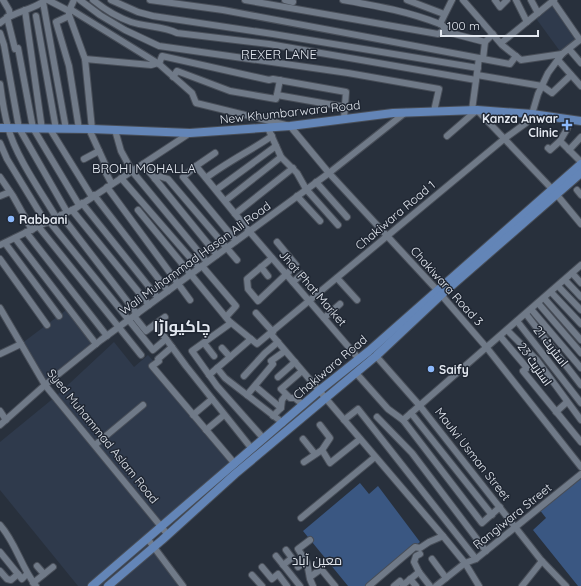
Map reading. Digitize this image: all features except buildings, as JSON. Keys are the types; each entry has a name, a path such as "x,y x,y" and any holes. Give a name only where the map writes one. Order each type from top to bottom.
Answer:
{"main road":[{"name":"New Khumbarwara Road","path":"4,128 91,129 190,133 290,126 406,112 475,110 532,114 581,121"},
{"name":"Chakiwara Road","path":"554,192 581,163"},
{"name":"Chakiwara Road","path":"92,586 320,390 439,292 554,192 581,173"},
{"name":"Chakiwara Road","path":"108,586 235,474 376,356 439,292"}],"street":[{"path":"3,0 9,10 8,16 15,49 18,48 33,128 81,204 158,298"},
{"path":"74,0 70,12 56,22 69,66 79,129"},
{"path":"80,0 100,15 125,30 159,46 348,73 438,89 434,111"},
{"path":"93,0 104,8 131,22 153,28 171,30 177,33 269,44 477,78 542,86 552,93 571,75"},
{"path":"111,0 138,12 154,16 280,35 478,68"},
{"path":"150,0 223,10 510,64 516,56"},
{"path":"245,0 438,34 443,31 485,42"},
{"path":"285,0 293,2"},
{"path":"343,0 416,14 445,27 443,31"},
{"path":"407,0 444,14"},
{"path":"440,24 452,0"},
{"path":"463,0 501,43 521,60 562,54"},
{"path":"495,0 500,7 508,0"},
{"path":"516,0 527,22"},
{"path":"530,0 538,13"},
{"path":"501,43 538,13 546,3 554,0 580,39 562,54 548,73 538,94 532,114"},
{"path":"0,23 8,16 45,1 70,12 158,63 192,93 196,103 290,126"},
{"path":"45,1 66,129"},
{"path":"25,10 29,40 50,129 93,196 168,291"},
{"path":"70,12 85,59 91,129 105,164 102,166 110,186 190,300"},
{"path":"36,16 40,38 50,129"},
{"path":"0,33 4,45 19,128 64,213 133,317 153,350 166,339"},
{"path":"447,136 475,110 478,68 485,42 493,34"},
{"path":"29,40 40,38"},
{"path":"569,48 581,62"},
{"path":"85,59 151,65 158,63 162,56 260,79 280,80 346,92 344,119"},
{"path":"558,60 581,86"},
{"path":"173,77 177,71 230,91 276,99 280,80"},
{"path":"0,84 4,128 25,165 64,213 149,305"},
{"path":"277,95 345,107"},
{"path":"475,110 554,192 581,224"},
{"name":"Wali Muhammad Hasan Ali Road","path":"0,425 45,385 96,344 329,173 406,112"},
{"name":"Chakiwara Road 1","path":"251,339 257,344 272,333 526,122 532,114"},
{"path":"548,148 550,150 560,141 567,129 570,119"},
{"name":"Chakiwara Road 3","path":"290,126 329,173 439,292 487,348 581,467"},
{"path":"268,128 281,157 293,168 306,189 338,225"},
{"path":"115,130 121,152 132,171 236,306 226,316"},
{"path":"59,316 2,243 15,238 81,204 190,133"},
{"path":"206,178 221,167 253,150 272,136"},
{"path":"569,150 581,137"},
{"path":"560,141 581,163"},
{"path":"0,144 7,159 47,222 146,331 165,317"},
{"path":"216,190 276,146"},
{"path":"84,159 99,151"},
{"path":"215,153 183,177 236,241"},
{"path":"225,201 281,157"},
{"path":"143,164 217,255"},
{"name":"Jhat Phat Market","path":"196,166 249,231 359,359"},
{"path":"235,214 293,168"},
{"path":"155,179 159,176 170,181 237,260"},
{"path":"0,177 55,269 107,336"},
{"path":"121,178 151,212 203,265"},
{"path":"152,195 170,181"},
{"path":"316,182 347,217"},
{"path":"0,196 10,192"},
{"path":"297,196 320,221"},
{"path":"138,210 231,323 251,339 209,375"},
{"path":"144,218 151,212"},
{"path":"32,229 141,354"},
{"path":"15,238 96,344"},
{"path":"272,258 247,279 248,289 258,301 296,265 277,242"},
{"path":"0,259 47,324"},
{"path":"261,267 268,276"},
{"path":"402,420 412,413 572,273 580,268"},
{"path":"45,277 55,269"},
{"path":"572,273 581,283"},
{"path":"293,282 302,274"},
{"path":"337,278 357,300"},
{"path":"565,280 581,297"},
{"path":"558,286 581,310"},
{"path":"551,292 581,324"},
{"path":"544,298 581,340"},
{"path":"538,303 581,353"},
{"path":"324,318 340,304"},
{"name":"Syed Muhammad Aslam Road","path":"0,308 45,385 168,534"},
{"path":"532,309 581,368"},
{"path":"256,313 285,351 320,390 443,536 465,563 479,586"},
{"path":"526,314 581,385"},
{"name":"اسٹریٹ 21","path":"518,321 579,399"},
{"path":"231,323 192,351 217,386 264,439"},
{"path":"155,324 224,415 252,449"},
{"path":"507,330 537,360 581,420"},
{"name":"اسٹریٹ 23","path":"500,336 556,412 581,442"},
{"path":"244,376 265,353 278,342"},
{"path":"204,343 214,356"},
{"path":"0,354 21,344"},
{"path":"172,347 158,358 159,360 152,366 235,464"},
{"path":"222,348 230,357"},
{"path":"247,395 273,364 270,361 285,351"},
{"name":"Maulvi Usman Street","path":"376,356 420,406 542,561 566,586"},
{"path":"516,383 537,360"},
{"path":"278,377 295,362"},
{"path":"216,368 226,378 273,416 283,422"},
{"path":"288,369 295,377"},
{"path":"302,371 281,389 290,398 295,398 303,405"},
{"path":"356,373 388,409 402,420 482,523 500,507"},
{"path":"255,386 282,408"},
{"path":"273,416 282,408 282,400 286,395"},
{"path":"193,415 212,399"},
{"path":"556,412 568,402 579,399"},
{"path":"95,445 144,405"},
{"path":"344,420 358,409 476,560"},
{"path":"369,423 388,409"},
{"path":"0,412 6,420"},
{"path":"412,413 492,515"},
{"path":"206,430 224,415"},
{"path":"377,417 412,453 486,551"},
{"path":"304,462 322,450 330,438 320,425"},
{"path":"303,439 315,454"},
{"path":"322,450 330,463 360,439"},
{"path":"301,518 375,457"},
{"path":"435,484 458,472 467,465"},
{"name":"Rangiwara Street","path":"436,586 465,563 476,560 581,474"},
{"path":"1,528 13,544 27,574 34,584 53,567"},
{"path":"371,585 416,547 420,548 443,536"},
{"path":"449,544 458,537"},
{"path":"147,538 183,586"},
{"path":"310,540 298,549 306,561 310,578 314,586"},
{"path":"283,564 292,558 286,550"},
{"path":"0,552 22,579 27,574"},
{"path":"420,554 416,556 414,562 419,572 430,586"},
{"path":"276,556 301,586 321,569 335,586"},
{"path":"432,559 446,578"},
{"path":"298,567 306,561"},
{"path":"522,586 542,561"},
{"path":"37,566 44,574"},
{"path":"262,566 272,579 278,574 287,586"},
{"path":"0,571 11,580 18,574"},
{"path":"394,586 400,581 403,585 419,572"},
{"path":"252,575 262,586"},
{"path":"410,579 416,586"}],"shaded area":[{"path":"553,3 580,40 562,54 535,17"},
{"path":"69,308 96,344 45,385 21,344"},
{"path":"114,342 134,367 148,355 155,363 152,366 235,465 148,539 185,586 78,586 0,490 0,442 55,397"},
{"path":"581,474 581,586 578,586 533,530 546,518 539,509"},
{"path":"360,483 369,494 378,486 420,542 369,586 348,586 303,531"}],"place":[{"name":"Kanza Anwar Clinic","path":"567,125"},
{"name":"Rabbani","path":"11,219"},
{"name":"Saify","path":"431,369"}],"district":[{"name":"REXER LANE","path":"279,54"},
{"name":"BROHI MOHALLA","path":"144,168"},
{"name":"چاکیواڑا","path":"182,326"},
{"name":"معین آباد","path":"317,560"}]}
